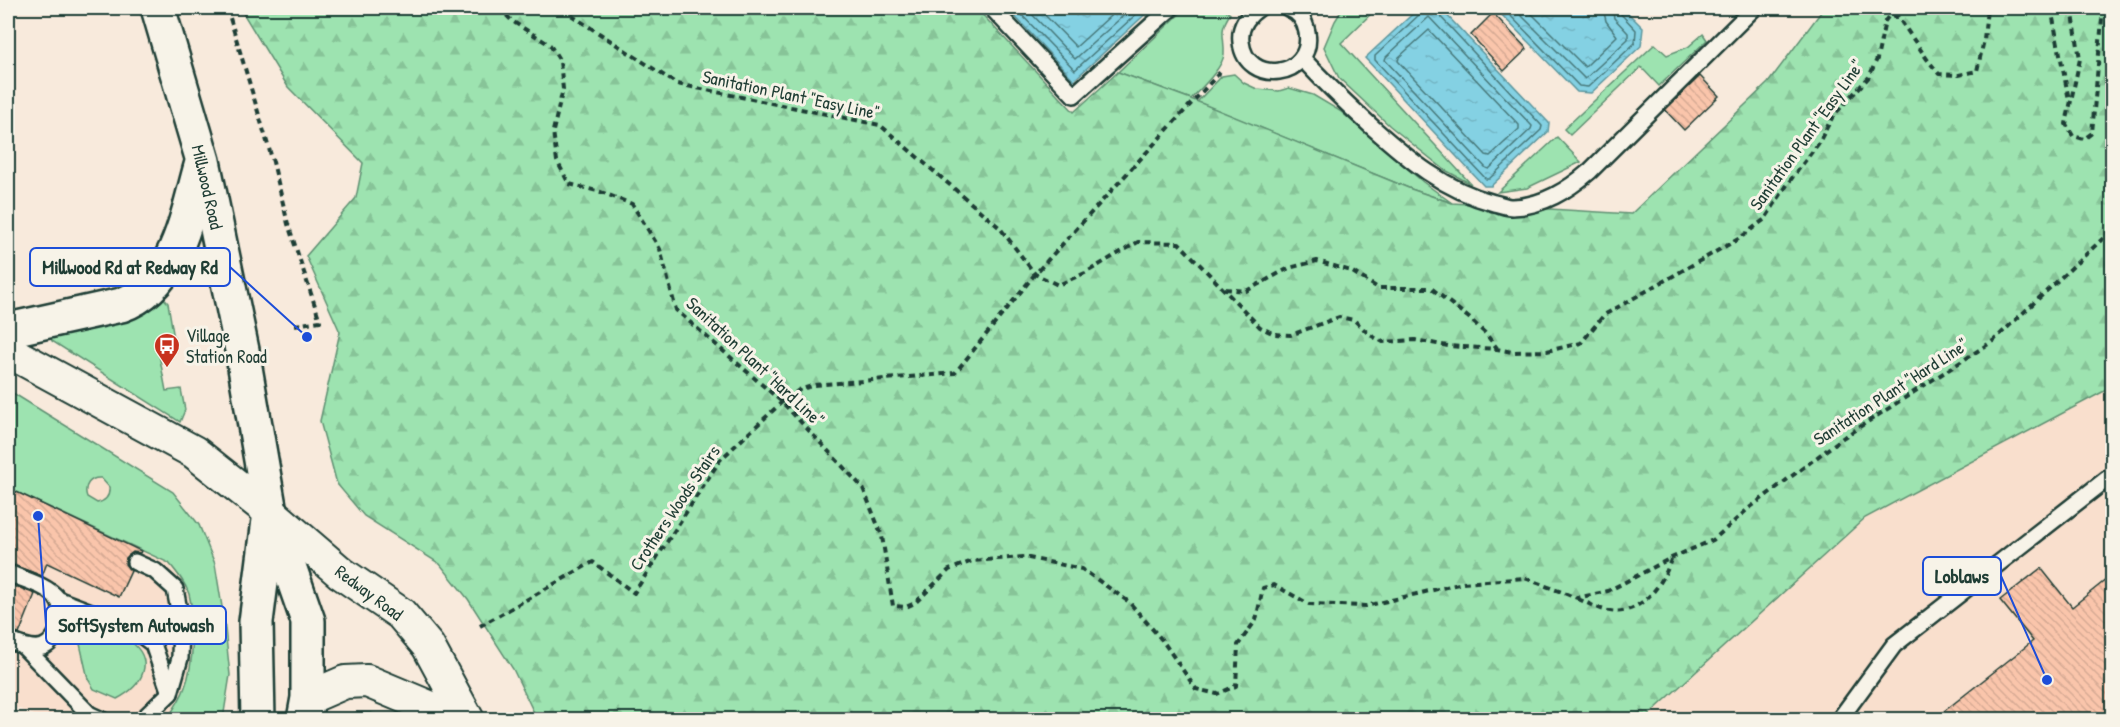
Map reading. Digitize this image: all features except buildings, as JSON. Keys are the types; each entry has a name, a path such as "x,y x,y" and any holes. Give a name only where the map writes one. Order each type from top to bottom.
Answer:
{"main road":[{"name":"Millwood Road","path":"158,8 203,161 242,350 270,512 308,621 306,709"},
{"path":"8,330 121,305 135,299 150,287 167,266 178,244 203,161"},
{"name":"Millwood Road","path":"258,720 256,622 270,512"}],"street":[{"path":"8,351 194,452 270,512"},
{"name":"Redway Road","path":"270,512 341,573 401,614 428,646 468,720"},
{"path":"306,709 345,682 367,681 460,720"}],"lane":[{"path":"992,8 1074,95 1171,8"},
{"path":"1302,58 1328,87 1410,161 1443,183 1478,199 1511,207 1541,202 1568,190 1590,171 1754,8"},
{"path":"1251,10 1243,24 1240,35 1241,46 1253,65 1274,72 1284,71 1294,66 1302,58 1307,48 1306,26 1299,10"},
{"path":"1839,720 1894,645 2112,475"},
{"path":"135,562 155,571 175,589 181,621 180,658 170,693 142,720"},
{"path":"8,573 44,589 57,599 131,627 153,644 170,693"},
{"path":"24,647 43,647 55,637 62,615 57,599"},
{"path":"8,640 24,647 89,714 102,720"}],"path":[{"path":"226,8 273,162 288,224 320,321 294,325"},
{"name":"Sanitation Plant \"Hard Line\"","path":"499,8 512,21 550,45 560,61 563,89 553,131 557,161 569,184 602,192 632,204 660,249 676,310 782,402 863,488 882,536 893,606 906,607 915,603 949,570 972,561 1024,557 1082,569 1129,602 1162,640 1196,689 1217,694 1236,686 1238,645 1256,620 1263,588 1274,585 1309,604 1366,606 1463,583 1525,578 1609,611 1622,611 1641,603 1656,590 1668,569 1671,558"},
{"name":"Sanitation Plant \"Easy Line\"","path":"564,8 570,15 678,84 880,125 1000,228 1035,274 1058,285 1085,273 1138,242 1179,243 1260,327 1274,334 1291,335 1339,317 1354,320 1370,335 1383,342 1415,340 1448,346 1512,352 1547,351 1581,344 1604,315 1740,238 1765,219 1818,144 1833,116 1869,76 1877,59 1885,21 1888,17 1898,17 1939,74 1959,75 1977,71 1984,40 1987,8"},
{"path":"2051,8 2069,104"},
{"path":"2072,8 2080,59 2066,124 2073,136 2084,139 2092,133 2103,8"},
{"name":"Crothers Woods Stairs","path":"480,626 593,562 634,593 720,460 782,402 799,390 815,385 955,374 1035,274 1220,72 1246,57"},
{"path":"265,164 273,162"},
{"name":"Sanitation Plant \"Hard Line\"","path":"1577,598 1608,591 1671,558 1713,540 1748,509 1844,437 1993,341 2112,230"},
{"path":"1224,289 1246,291 1289,268 1317,261 1352,271 1378,288 1431,288 1469,318 1485,333 1497,349"}],"shaded area":[{"path":"2112,387 2112,719 1644,720 1865,518"},
{"path":"8,390 173,492 199,525 215,564 224,619 230,675 223,719 44,719 8,704"}],"green space":[{"path":"240,8 976,8 1074,112 1118,72 1191,99 1411,189 1452,203 1631,214 1768,83 1824,8 2112,8 2112,387 1865,518 1644,719 537,719 513,669 468,599 440,564 364,516 337,484 320,421 340,332 306,256 356,198 363,163 288,87"},
{"path":"1186,8 1223,8 1230,14 1223,30 1223,60 1191,99 1118,72"},
{"path":"1343,8 1377,8 1341,43 1471,184 1445,170 1390,126 1339,78 1324,47"},
{"path":"1703,34 1707,40 1659,86 1641,67 1570,135 1564,129 1655,44 1667,55 1688,47"},
{"path":"1234,74 1244,83 1257,89 1279,91 1289,88 1313,95 1340,111 1423,182 1452,203 1411,189 1197,102 1222,76"},
{"path":"1557,137 1581,162 1527,188 1498,192"},
{"path":"161,295 168,303 176,351 159,354 166,391 181,389 185,410 180,422 52,341 50,336"},
{"path":"8,390 173,492 199,525 215,564 230,675 223,719 167,719 185,687 193,641 189,594 169,563 8,488","holes":["101,478 109,487 107,498 103,501 97,503 87,497 87,486 94,479"]},
{"path":"77,619 107,628 129,640 138,648 144,664 143,672 126,694 117,699 94,689 88,679 75,622"},
{"path":"354,713 371,713 386,719 346,719"}],"water":[{"path":"1007,8 1152,8 1074,80"},
{"path":"1419,8 1440,8 1549,123 1548,132 1491,186 1484,186 1365,58"},
{"path":"1495,8 1623,8 1643,28 1641,46 1591,93 1577,92"}],"place":[{"name":"Millwood Rd at Redway Rd","path":"307,337"},
{"name":"Village Station Road","path":"167,369"},
{"name":"SoftSystem Autowash","path":"38,516"},
{"name":"Loblaws","path":"2047,680"}]}
